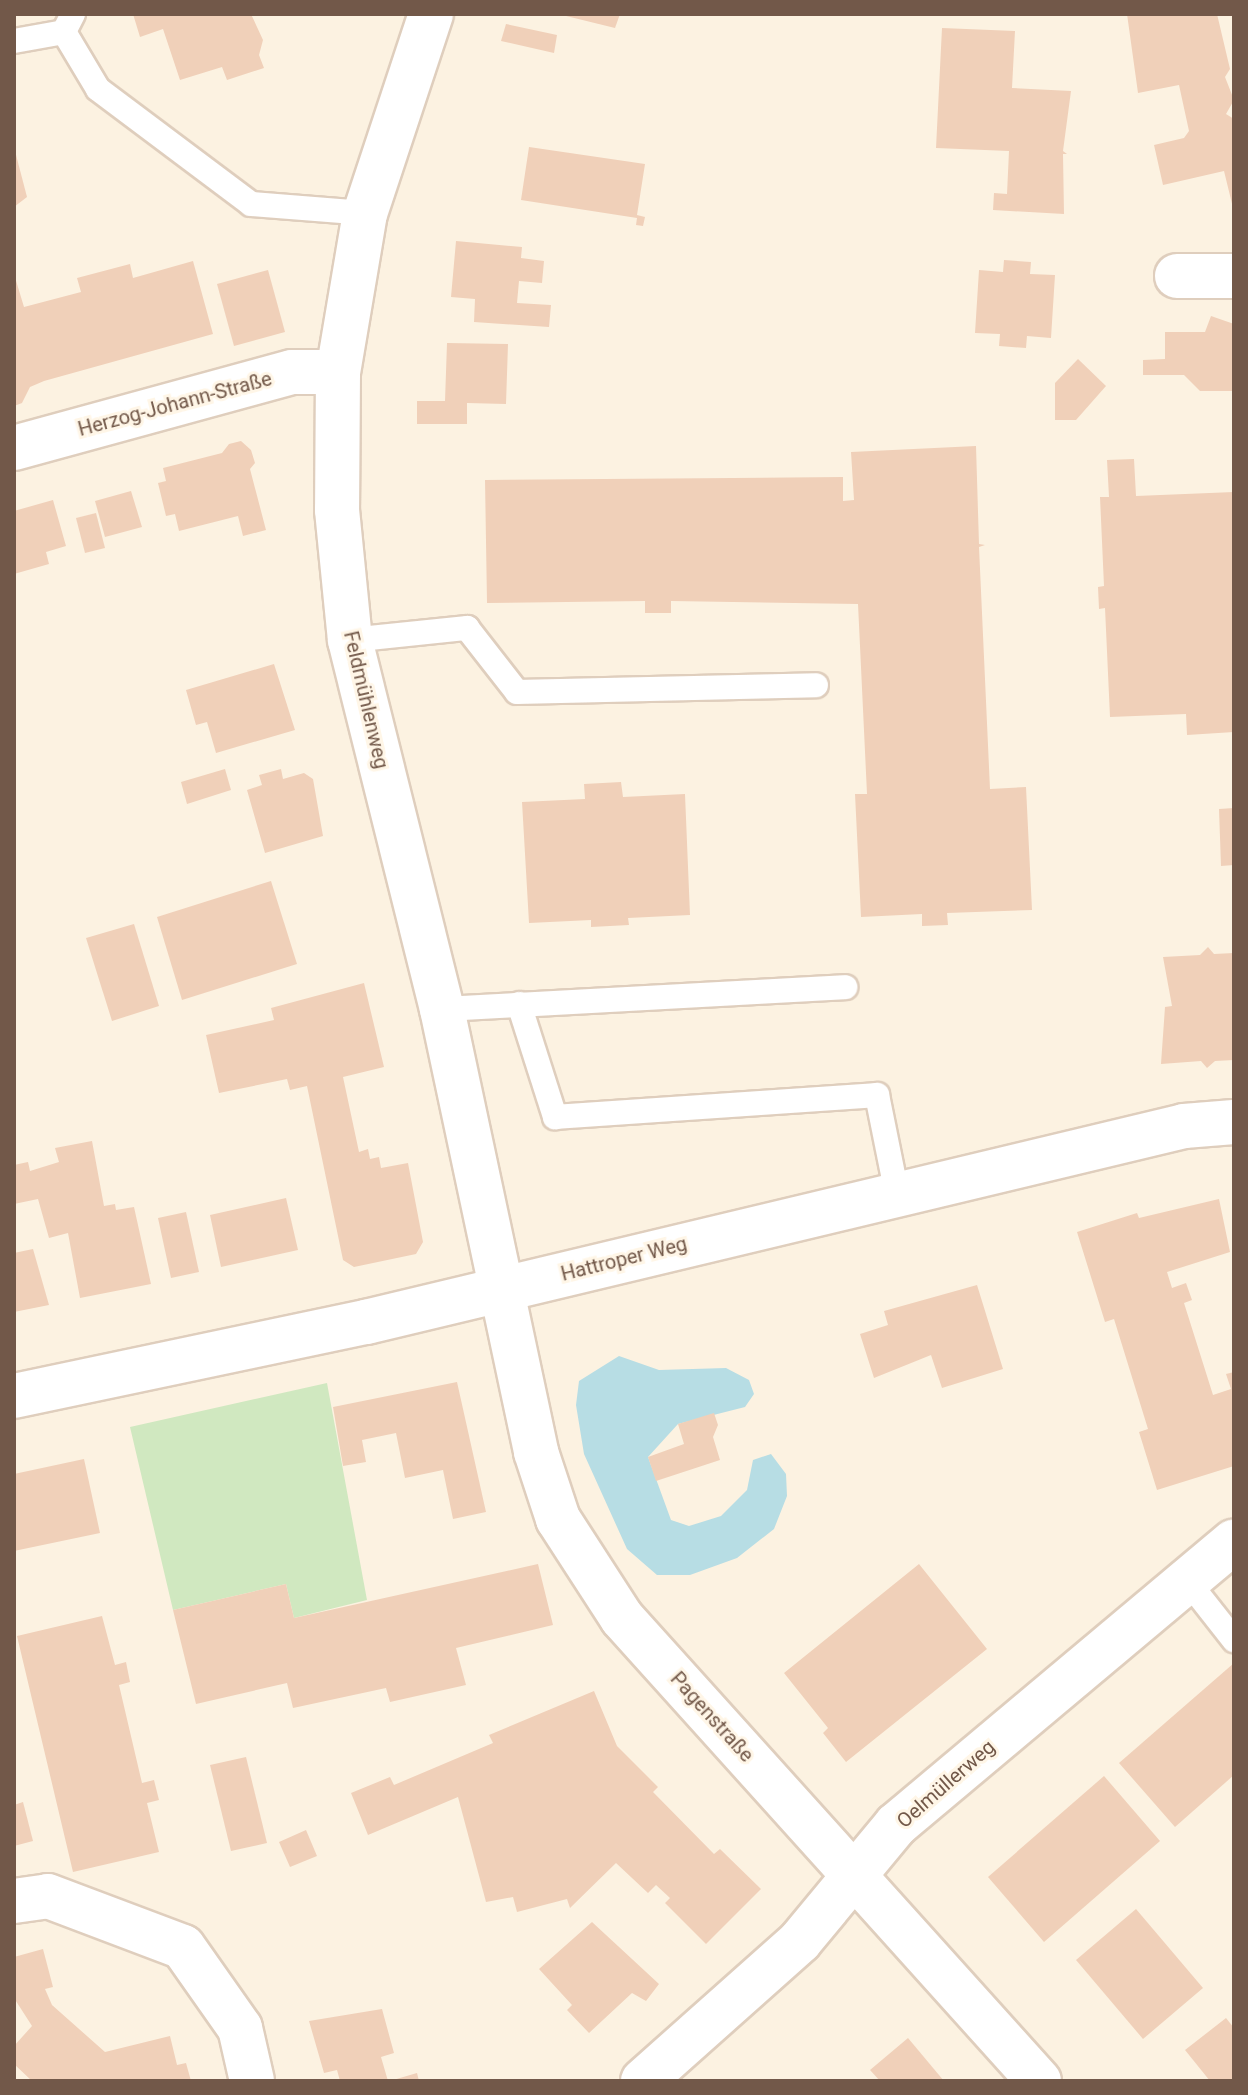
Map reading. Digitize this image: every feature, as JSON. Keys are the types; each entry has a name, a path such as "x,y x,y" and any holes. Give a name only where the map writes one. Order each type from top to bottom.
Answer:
{"street":[{"name":"Feldmühlenweg","path":"431,14 365,213 338,372 337,510 350,640 442,1009 499,1290"},
{"path":"1177,276 1234,276"},
{"name":"Herzog-Johann-Straße","path":"14,448 292,372 338,372"},
{"name":"Hattroper Weg","path":"14,1396 499,1290 1184,1126 1234,1122"},
{"name":"Pagenstraße","path":"499,1290 533,1439 558,1519 622,1618 1039,2081"},
{"name":"Oelmüllerweg","path":"643,2081 800,1941 896,1825 1234,1541"},
{"path":"14,1901 48,1896 183,1947 240,2028 252,2081"}],"lane":[{"path":"14,41 68,23 98,89 251,204 365,213"},
{"path":"350,640 467,628 517,692 816,685"},
{"path":"442,1009 845,987"},
{"path":"519,1004 555,1117 877,1095 897,1194"},
{"path":"1186,1579 1234,1640"}],"green space":[{"path":"327,1383 367,1600 294,1618 286,1584 173,1610 130,1427"}],"water":[{"path":"619,1356 659,1370 726,1368 749,1380 754,1394 745,1407 678,1424 648,1457 671,1520 689,1526 721,1516 747,1490 753,1460 771,1454 786,1474 787,1496 774,1529 737,1558 690,1575 657,1575 627,1549 584,1454 576,1405 579,1381"}],"building":[{"path":"133,14 251,14 263,40 259,55 264,68 227,80 222,67 180,80 163,29 140,37"},
{"path":"558,14 620,14 615,28"},
{"path":"1127,14 1217,14 1230,69 1225,77 1234,100 1226,114 1234,119 1234,212 1224,171 1163,185 1154,145 1184,138 1189,131 1179,85 1138,93"},
{"path":"506,24 557,35 554,53 501,41"},
{"path":"942,28 1015,31 1012,88 1071,91 1063,151 1067,154 1063,154 1064,214 993,210 994,193 1007,194 1009,151 936,148"},
{"path":"529,147 645,164 637,215 645,217 643,226 636,225 637,218 521,200"},
{"path":"14,151 27,197 14,207"},
{"path":"456,241 522,247 521,258 544,261 542,283 519,281 517,303 551,305 549,327 474,322 475,299 451,297"},
{"path":"1004,260 1031,262 1030,274 1055,275 1051,338 1027,336 1026,348 999,346 1000,334 975,333 979,270 1003,272"},
{"path":"193,261 213,334 44,381 30,387 22,403 14,406 14,274 24,307 81,292 77,278 130,264 133,278"},
{"path":"268,270 285,332 234,346 217,284"},
{"path":"1211,316 1234,324 1234,391 1200,391 1184,375 1143,375 1143,360 1165,359 1165,332 1205,332"},
{"path":"447,343 508,344 506,404 467,403 467,424 417,424 417,401 445,401"},
{"path":"1078,359 1106,386 1076,420 1055,420 1055,383"},
{"path":"241,441 251,450 255,463 250,469 266,530 243,536 238,516 179,531 175,514 166,516 158,483 166,481 163,468 222,453 229,444"},
{"path":"976,446 979,544 985,545 979,547 990,789 1026,787 1032,910 947,913 948,925 922,926 922,914 861,917 855,794 867,794 858,604 671,601 671,613 645,613 645,601 487,603 485,480 843,477 843,501 854,500 851,452"},
{"path":"1134,459 1136,496 1234,492 1234,732 1187,735 1186,714 1110,717 1105,608 1099,609 1098,587 1104,586 1100,497 1109,497 1107,460"},
{"path":"131,491 142,527 105,537 95,501"},
{"path":"53,500 66,546 46,552 49,564 14,574 14,511"},
{"path":"96,513 105,548 85,553 76,518"},
{"path":"274,664 295,730 216,753 207,722 196,725 186,690"},
{"path":"225,769 231,790 187,804 181,782"},
{"path":"281,769 283,779 304,773 313,779 323,836 265,853 247,790 262,785 259,775"},
{"path":"621,782 623,797 685,794 690,915 628,918 629,925 591,927 591,920 529,923 522,802 585,799 584,784"},
{"path":"1234,808 1234,865 1221,866 1219,809"},
{"path":"271,881 297,964 182,1000 157,917"},
{"path":"134,924 159,1006 112,1021 86,938"},
{"path":"1208,947 1214,954 1234,953 1234,1060 1215,1061 1207,1068 1201,1061 1161,1064 1165,1007 1172,1006 1163,957 1200,955"},
{"path":"364,983 384,1067 343,1077 359,1152 368,1149 370,1159 379,1157 381,1168 408,1163 423,1242 416,1254 354,1267 343,1260 307,1086 290,1090 287,1079 219,1093 206,1035 274,1020 271,1008"},
{"path":"92,1141 104,1206 115,1204 116,1210 134,1207 151,1284 80,1298 68,1233 49,1238 38,1199 14,1204 14,1165 28,1162 30,1171 59,1162 55,1148"},
{"path":"286,1198 298,1250 221,1267 210,1215"},
{"path":"1219,1199 1230,1252 1167,1272 1172,1288 1186,1283 1192,1300 1184,1303 1213,1395 1231,1389 1226,1374 1234,1372 1234,1466 1157,1490 1139,1432 1148,1429 1114,1319 1105,1322 1077,1232 1137,1213 1139,1218"},
{"path":"186,1212 199,1272 171,1278 158,1218"},
{"path":"33,1249 49,1305 14,1312 14,1253"},
{"path":"977,1285 1003,1369 942,1388 931,1355 874,1378 860,1334 888,1325 884,1311"},
{"path":"457,1382 486,1512 453,1519 443,1470 405,1478 396,1433 362,1440 366,1462 343,1466 333,1407"},
{"path":"714,1413 718,1425 713,1437 720,1460 656,1481 648,1457 684,1444 678,1424"},
{"path":"84,1459 100,1533 14,1551 14,1474"},
{"path":"538,1564 553,1625 456,1648 466,1685 390,1702 386,1688 293,1708 287,1683 196,1704 173,1610 286,1584 294,1618"},
{"path":"919,1564 987,1649 846,1762 823,1733 828,1728 784,1673"},
{"path":"102,1616 115,1665 126,1662 130,1682 119,1685 142,1783 154,1780 159,1800 147,1803 159,1852 73,1872 17,1636"},
{"path":"1234,1663 1234,1775 1175,1827 1119,1763"},
{"path":"594,1691 617,1746 658,1787 653,1792 714,1854 720,1849 761,1889 706,1944 665,1903 670,1898 656,1885 648,1893 616,1863 570,1908 567,1899 517,1912 513,1897 486,1902 458,1797 368,1835 351,1793 390,1777 394,1785 493,1743 489,1735"},
{"path":"246,1757 267,1843 231,1851 210,1765"},
{"path":"1104,1776 1160,1841 1044,1942 988,1877"},
{"path":"23,1802 33,1841 14,1846 14,1805"},
{"path":"306,1830 317,1856 290,1867 279,1842"},
{"path":"1136,1909 1203,1988 1143,2039 1076,1960"},
{"path":"592,1922 659,1984 646,2001 632,1993 589,2033 567,2010 572,2005 539,1969"},
{"path":"43,1949 53,1987 45,1989 52,2005 105,2052 170,2036 177,2065 186,2063 191,2081 32,2081 14,2064 14,2046 32,2026 14,1998 14,1957"},
{"path":"382,2009 394,2053 381,2057 388,2081 340,2081 337,2070 324,2073 309,2021"},
{"path":"1226,2018 1234,2028 1234,2081 1210,2081 1185,2050"},
{"path":"908,2038 944,2081 880,2081 870,2070"},
{"path":"417,2073 419,2081 393,2081 393,2080"}]}
